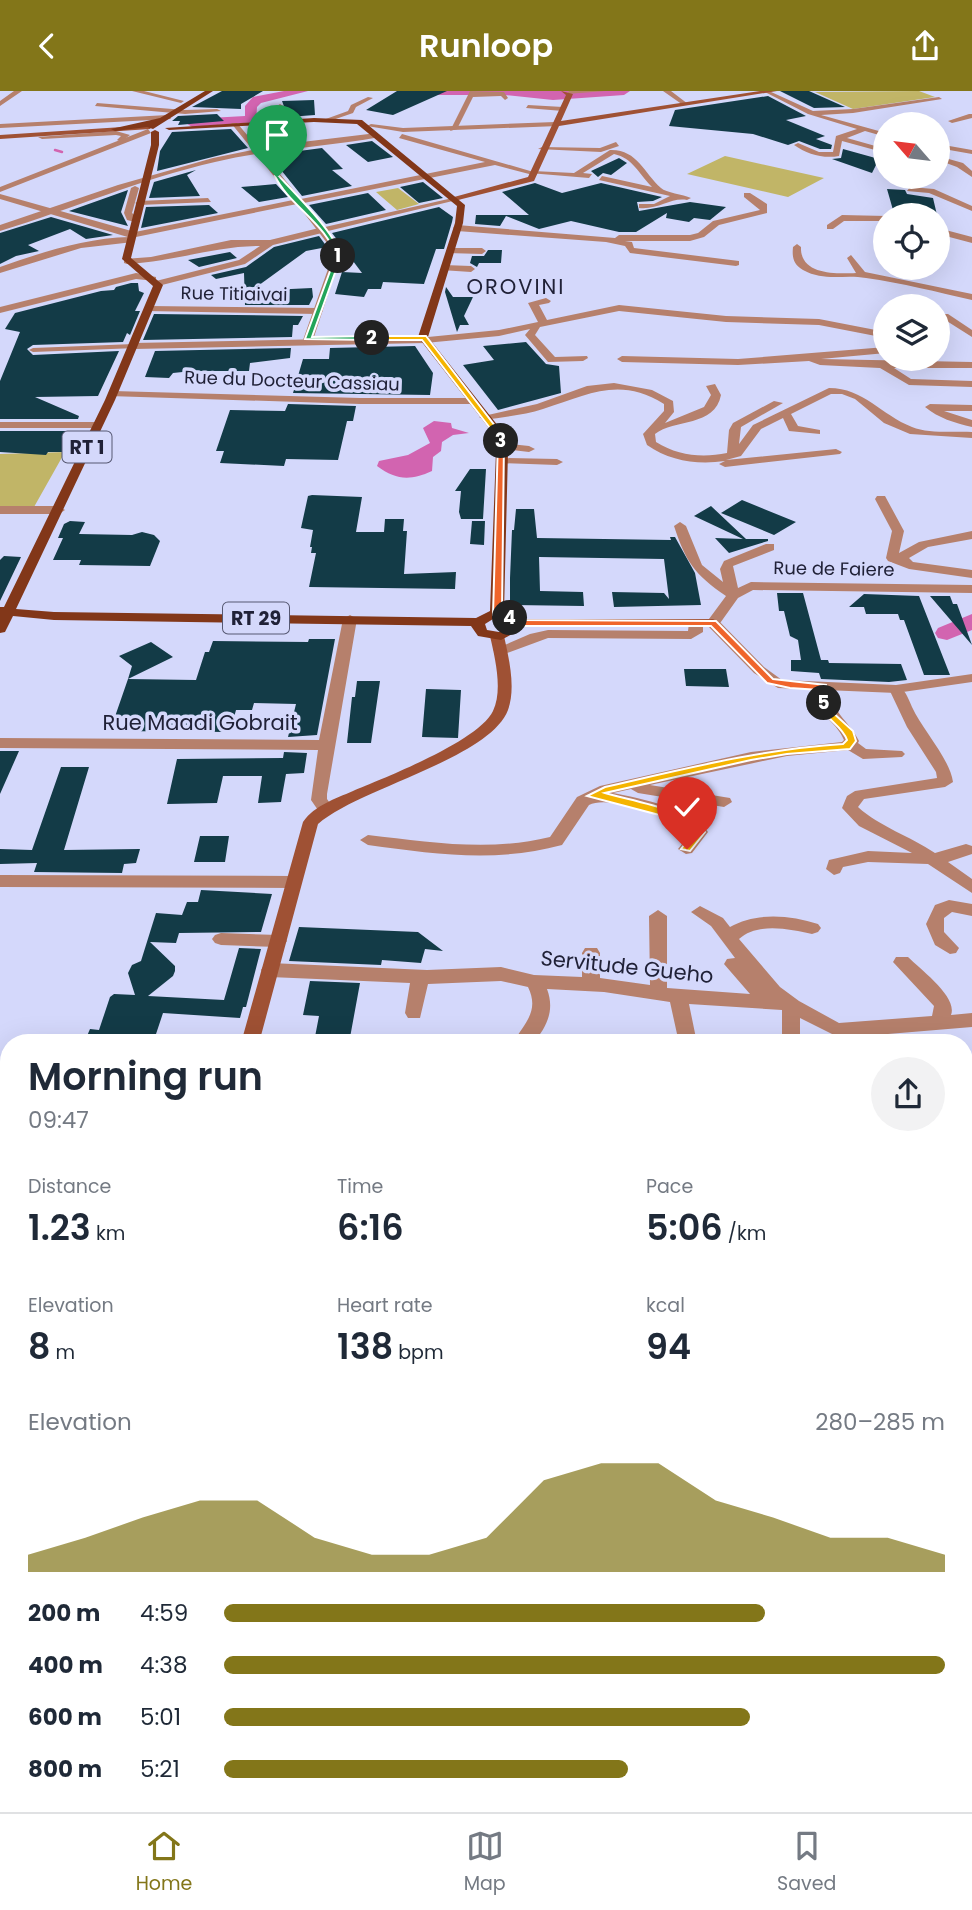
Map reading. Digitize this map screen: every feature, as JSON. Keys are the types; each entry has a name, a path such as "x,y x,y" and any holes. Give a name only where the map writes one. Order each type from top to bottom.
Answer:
{"main road":[{"path":"115,129 166,131 178,113 210,91"},
{"path":"555,124 771,93"},
{"path":"457,199 531,179 568,94"},
{"path":"0,139 141,126 178,113"},
{"path":"178,113 178,122 196,126"},
{"path":"0,139 151,130 167,117"},
{"path":"168,127 327,120 360,123 457,199 462,212 425,339 500,436 497,615"},
{"path":"155,145 178,131 216,126"},
{"path":"147,276 127,261 155,145 151,130"},
{"name":"RT 1","path":"3,618 59,510 134,346 149,309 147,276"},
{"name":"RT 29","path":"3,618 21,619 33,615 479,622"},
{"path":"252,1034 309,825 326,809 468,743 488,728 500,710 503,664 499,643 482,633 478,627 479,622 486,617 497,615 509,617 515,623 599,633"},
{"path":"499,643 512,632 515,623"},
{"path":"696,623 713,623"}],"street":[{"path":"0,104 19,91"},
{"path":"135,91 165,99 192,102"},
{"path":"568,94 602,91"},
{"path":"666,91 685,104"},
{"path":"453,129 472,93 505,94 505,98"},
{"path":"771,93 810,113 873,132"},
{"path":"352,94 350,101 353,106"},
{"path":"327,120 353,110 353,106 369,98"},
{"path":"810,113 853,111 939,99"},
{"path":"97,105 178,113 216,111"},
{"path":"280,106 282,121"},
{"path":"528,107 563,109"},
{"path":"346,113 356,117 360,123 533,173 577,174 602,178 687,198 620,172"},
{"path":"952,121 972,116"},
{"path":"0,126 167,117"},
{"path":"372,126 395,130 555,124"},
{"path":"234,125 323,230 338,252 308,340"},
{"path":"0,190 151,130"},
{"path":"839,138 862,130"},
{"path":"42,137 126,135 121,140"},
{"path":"0,228 147,178 257,151 377,135"},
{"path":"798,145 823,156 831,156 835,154 839,138"},
{"path":"839,138 873,147"},
{"path":"542,149 601,150 616,144"},
{"path":"950,148 972,152"},
{"path":"577,174 613,152 621,153 635,160 641,172 657,188"},
{"path":"950,159 972,164"},
{"path":"950,161 960,165 972,175"},
{"path":"2,268 60,251 496,162"},
{"path":"602,178 618,184"},
{"path":"135,219 130,218 128,213 136,182"},
{"path":"910,189 931,191 972,209"},
{"path":"458,227 645,240 690,238 701,235 716,223 764,211 764,206 747,195"},
{"path":"0,197 131,236"},
{"path":"642,206 655,206 675,197"},
{"path":"127,261 151,260 230,243 270,243 457,199"},
{"path":"139,203 208,200"},
{"path":"830,227 842,218 873,219"},
{"path":"458,227 606,239 629,244 630,250 736,263"},
{"path":"556,232 569,229"},
{"path":"950,234 972,240"},
{"path":"0,310 147,276 242,261 270,243"},
{"path":"452,246 482,247"},
{"path":"797,247 797,258 802,266 816,272 850,277 862,274 972,297"},
{"path":"850,258 862,274"},
{"path":"444,268 471,269"},
{"path":"918,280 929,286"},
{"path":"546,301 533,303 539,323 530,335 552,360 583,358"},
{"path":"33,350 308,340 425,339 499,333 619,308 733,319 819,322 873,332"},
{"name":"Rue Titiaivai","path":"149,309 318,311"},
{"path":"950,320 971,336"},
{"path":"622,359 738,362 873,351"},
{"path":"812,358 820,362 873,365"},
{"path":"950,365 972,365"},
{"path":"892,371 909,382 972,384"},
{"path":"652,430 709,410 718,398 712,382"},
{"path":"484,417 539,407 593,387 616,387 656,395 668,403 669,412 652,430 649,439 657,456 663,461 694,466 836,452"},
{"path":"654,446 686,457 733,456 742,451 748,437 757,427 829,391 843,391 859,397 888,421 914,432 972,435"},
{"name":"Rue du Docteur Cassiau","path":"113,394 360,401 471,401"},
{"path":"733,456 734,430 737,425 778,403"},
{"path":"972,408 926,404 944,415 972,424"},
{"path":"785,414 793,429 817,432"},
{"path":"0,425 97,425"},
{"path":"501,446 528,449"},
{"path":"501,467 557,462"},
{"path":"501,467 537,473"},
{"path":"881,499 898,531 892,558 909,565 972,573"},
{"path":"0,510 59,510"},
{"path":"680,526 692,564 701,575 733,595"},
{"path":"909,565 902,558 905,552 915,547 972,535"},
{"path":"733,595 726,569 728,564 769,547"},
{"name":"Rue de Faiere","path":"733,595 751,586 766,585 972,589"},
{"path":"733,595 713,623 770,681 790,686 896,689 972,678"},
{"path":"326,809 319,800 326,745 351,619"},
{"path":"499,643 516,649 522,642 539,634 691,635 696,632 696,623"},
{"path":"368,840 454,850 498,852 528,848 556,841 583,801 592,796 751,757 846,746 852,741 849,733 826,712 822,698 823,687"},
{"path":"896,689 914,727 944,772 945,782 860,795 853,800 850,808 865,822 934,858 972,887"},
{"name":"Rue Maadi Gobrait","path":"0,743 326,745"},
{"path":"849,744 863,754 897,754"},
{"path":"624,786 724,802"},
{"path":"592,796 603,796 667,814 695,826 700,832 687,849"},
{"path":"834,869 835,864 850,857 954,857 966,850"},
{"path":"0,881 293,882"},
{"path":"950,949 939,942 934,932 942,906 951,904 972,910"},
{"path":"700,912 717,922 774,992 791,1004"},
{"path":"657,916 660,979 657,993"},
{"path":"729,939 732,932 759,924 797,923 812,928"},
{"path":"221,939 278,941"},
{"path":"590,953 592,985"},
{"path":"902,962 943,1003 944,1009 939,1022"},
{"path":"733,964 753,988 791,1004"},
{"name":"Servitude Gueho","path":"270,970 420,976 501,974 534,982 791,1004 824,1026 840,1031 972,1020"},
{"path":"414,1013 420,976"},
{"path":"530,1034 539,1024 543,1011 543,1000 534,982"},
{"path":"678,996 686,1034"},
{"path":"791,1004 792,1034"}],"shaded area":[{"path":"919,91 935,97 853,109 815,92"},
{"path":"725,156 824,178 788,197 687,174"},
{"path":"398,188 419,204 397,210 376,192"},
{"path":"434,421 451,423 452,428 469,433 453,435 442,442 441,451 433,457 432,471 410,478 391,474 377,466 379,461 408,455 430,443 423,428"},
{"path":"65,452 34,507 0,506 0,454"}],"building":[{"path":"222,91 263,91 241,104 241,109 192,107"},
{"path":"397,91 447,91 393,115 366,110"},
{"path":"780,91 809,91 845,107 814,108"},
{"path":"768,96 806,116 786,120 825,136 816,139 832,145 831,149 820,149 799,141 788,145 753,134 669,126 675,110"},
{"path":"314,100 315,115 288,117 282,101"},
{"path":"217,114 224,121 178,125 180,121 172,121 178,116"},
{"path":"231,129 248,148 157,171 160,151 172,132"},
{"path":"372,141 393,157 368,162 346,145"},
{"path":"322,148 343,169 332,170 352,186 302,196 269,155"},
{"path":"843,149 873,157 873,171 872,173 832,159 841,158"},
{"path":"619,158 627,163 611,175 603,173 598,177 591,171"},
{"path":"196,170 187,175 200,196 149,198 154,182"},
{"path":"423,182 443,198 419,203 400,187"},
{"path":"535,183 562,193 601,183 662,197 653,201 637,202 639,211 690,202 726,207 710,220 694,218 689,222 666,218 667,213 636,232 619,232 571,221 539,229 506,216 500,226 475,224 476,215 529,215 502,192"},
{"path":"276,184 288,197 259,202 241,187"},
{"path":"887,189 905,190 907,194 933,198 934,203 891,203"},
{"path":"128,190 121,212 128,226 69,211"},
{"path":"368,193 386,210 326,224 309,205"},
{"path":"209,205 218,213 141,228 146,207"},
{"path":"439,207 453,217 444,249 436,249 424,284 383,282 381,289 368,289 364,297 335,294 342,272 362,273 332,233"},
{"path":"51,217 113,235 86,239 70,229 28,245 39,251 16,256 0,264 0,233"},
{"path":"319,236 327,247 306,251 251,291 312,288 313,297 309,305 245,305 244,273 216,279 211,275 246,267 274,247"},
{"path":"488,250 502,250 501,263 479,263 477,267 470,263 472,256 484,256"},
{"path":"230,252 237,258 199,267 188,260"},
{"path":"138,283 139,291 144,293 135,311 140,311 130,335 127,333 123,342 33,345 27,349 33,355 119,351 98,396 35,397 79,416 78,419 0,419 0,381 20,332 5,329 15,313 114,290"},
{"path":"446,287 453,297 473,297 464,316 469,325 460,325 457,332 445,292"},
{"path":"154,314 303,316 298,325 293,325 292,337 143,340"},
{"path":"526,342 546,364 559,366 561,393 498,410 463,365 494,360 483,346"},
{"path":"415,346 433,373 430,395 293,393 303,359 329,359 330,348"},
{"path":"291,348 290,358 250,363 249,371 192,371 173,373 169,378 145,377 155,351"},
{"path":"288,404 356,406 353,421 347,421 338,460 286,459 284,466 220,463 224,451 216,451 230,410 285,411"},
{"path":"0,431 81,431 71,452 48,452 46,455 0,452"},
{"path":"470,469 486,469 483,519 461,519 459,512 461,491 455,491"},
{"path":"308,496 362,497 356,532 384,532 385,519 404,519 403,531 407,531 404,574 456,572 455,589 309,587 316,553 311,553 310,547 313,530 301,528"},
{"path":"742,500 796,522 774,535 721,513"},
{"path":"711,506 746,539 768,541 729,553 715,538 743,539 694,516"},
{"path":"516,509 534,509 537,538 671,540 670,537 675,537 695,573 701,605 614,607 612,592 664,593 669,599 664,559 539,557 540,591 583,592 584,606 514,605 514,602 510,602 510,578 512,530"},
{"path":"70,521 85,522 79,534 132,535 142,532 154,535 160,541 150,566 79,565 81,560 53,560 63,538 58,538 64,524"},
{"path":"472,521 485,521 484,545 470,544"},
{"path":"4,556 21,557 0,601 0,560"},
{"path":"777,593 803,593 821,660 828,660 829,663 901,664 907,680 889,682 821,679 819,673 791,671 791,660 801,660 798,640 790,636 784,611 779,611"},
{"path":"864,594 919,596 950,675 924,675 904,620 900,620 898,614 866,614 864,607 849,607"},
{"path":"930,596 950,596 953,604 957,604 972,645"},
{"path":"309,639 335,639 317,735 288,737 296,704 254,703 252,710 236,710 230,732 110,731 128,679 196,680 205,652 209,652 213,641 308,642"},
{"path":"151,642 173,657 128,679 132,666 119,656"},
{"path":"684,669 726,669 729,687 686,686"},
{"path":"357,681 380,681 371,743 347,743 352,697 355,697"},
{"path":"426,689 461,690 458,738 422,737"},
{"path":"0,751 19,751 0,794"},
{"path":"284,752 307,753 304,773 286,774 281,802 258,803 262,776 223,776 217,803 167,804 177,759 283,758"},
{"path":"61,767 89,767 64,850 140,849 136,863 124,864 122,873 34,872 37,863 0,864 0,849 32,850"},
{"path":"200,836 229,836 225,862 194,862"},
{"path":"201,890 272,894 261,932 179,933 176,943 150,942 175,966 175,971 173,976 148,996 224,1000 239,948 261,949 246,1007 243,1007 240,1018 163,1013 156,1034 88,1034 90,1029 99,1030 110,997 114,994 135,995 128,973 132,965 141,961 156,913 182,915 187,902 198,902"},
{"path":"299,927 418,932 443,951 425,949 421,963 382,960 381,965 289,961"},
{"path":"310,981 360,983 351,1034 316,1034 319,1016 303,1015"}],"waterway":[{"path":"192,123 251,119 251,106 257,100 302,91"},
{"path":"434,91 505,91 553,96 624,91"},
{"path":"55,150 62,152"},
{"path":"947,633 972,621"}],"district":[{"name":"OROVINI","path":"516,287"}],"route":[{"path":"277,177 323,230 338,252 308,339 424,338 500,436 502,450 497,615 509,617 515,623 713,623 770,681 790,686 823,687 822,698 826,712 849,733 852,741 846,746 751,757 605,790 592,796 603,796 667,814 695,826 700,832 687,849"}]}
